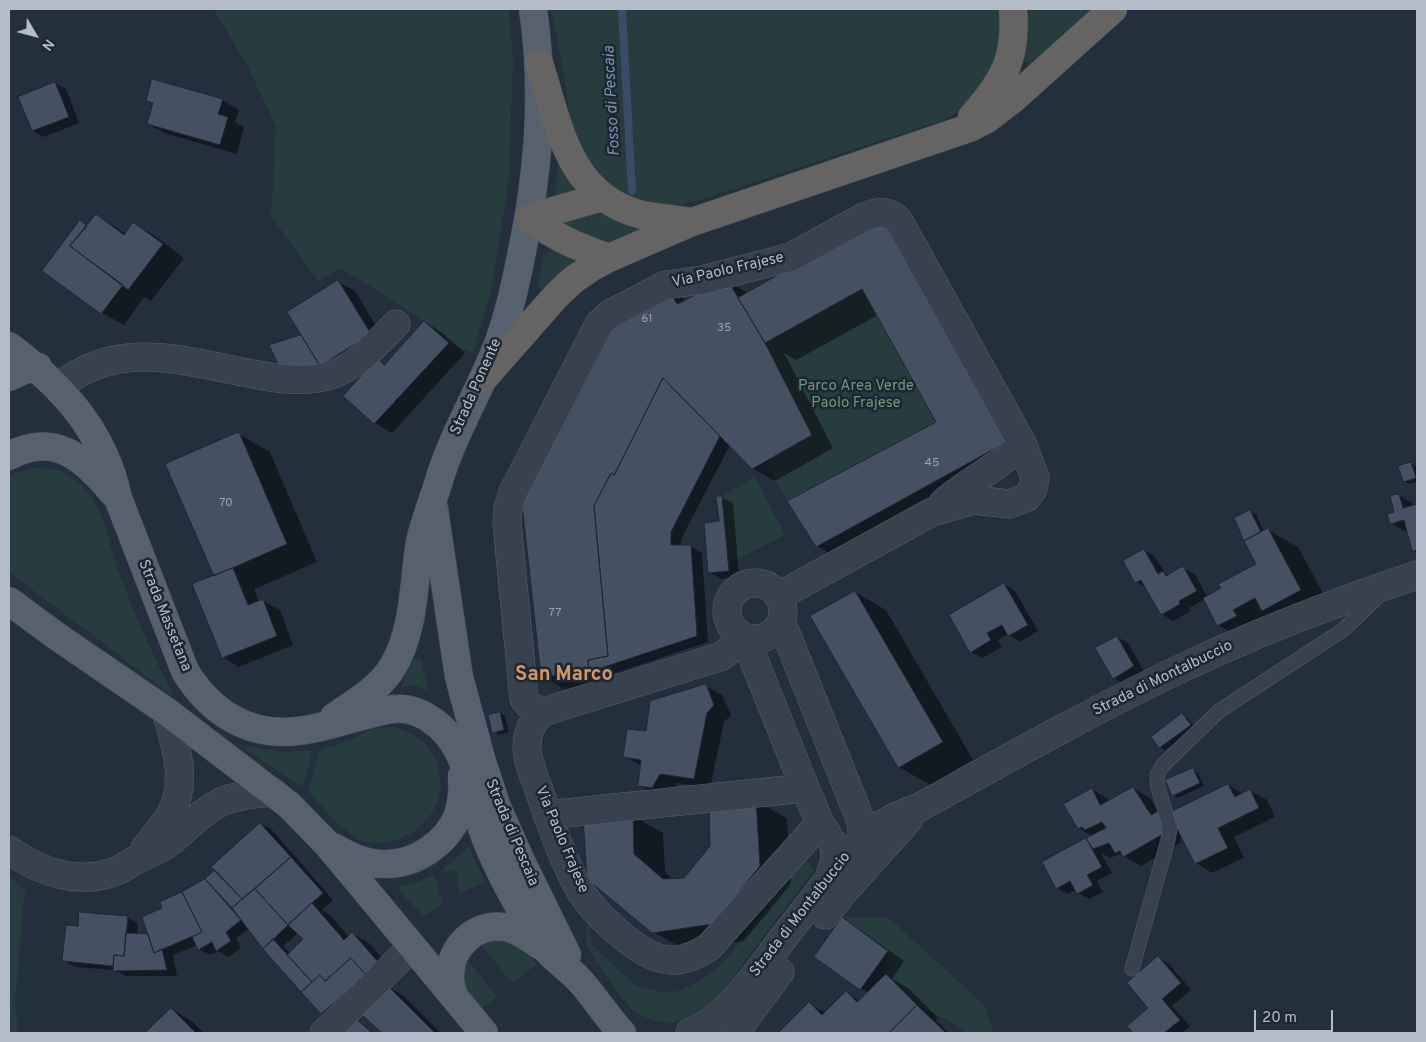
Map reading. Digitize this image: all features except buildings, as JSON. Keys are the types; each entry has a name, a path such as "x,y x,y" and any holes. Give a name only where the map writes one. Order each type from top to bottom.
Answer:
{"highway":[{"path":"952,134 984,104 1006,70 1013,50 1015,31 1013,9"},
{"path":"483,379 556,296 573,280 592,267 692,222 972,127 999,111 1113,9"},
{"path":"539,63 564,141 576,168 586,182 602,197 629,210 643,215 692,222"},
{"path":"529,218 602,197"},
{"path":"529,218 551,234 570,244 609,258"}],"main road":[{"name":"Strada Ponente","path":"320,726 369,693 383,680 398,657 410,617 421,540 433,502 450,449 483,379 510,307 529,218 536,174 540,93 533,9"},
{"name":"Strada Massetana","path":"9,346 38,368 57,386 72,404 100,446 111,468 118,498 185,671 199,692 227,717 257,728 298,731 320,726"},
{"path":"9,377 24,370 38,368"},
{"name":"Strada Massetana","path":"9,456 28,448 56,448 68,451 82,460 118,498"},
{"name":"Strada di Pescaia","path":"433,502 459,677 480,756 497,807 520,859 581,982"},
{"path":"9,601 166,711 274,792"},
{"name":"Strada di Pescaia","path":"327,844 360,860 385,864 405,862 426,852 444,836 457,816 463,792 459,677"},
{"name":"Strada di Pescaia","path":"320,726 392,708 404,708 430,719 452,740 461,753 491,851 520,908 545,948 581,982 623,1033"},
{"name":"Strada di Pescaia","path":"274,792 327,844 484,1033"},
{"path":"455,998 450,984 450,969 459,947 471,934 493,926 505,927 513,929 545,948"}],"street":[{"name":"Via Paolo Frajese","path":"820,822 714,942 695,956 674,960 662,959 638,947 600,915 576,882 547,814 528,757 527,745 533,723 543,712 530,707 524,698 507,523 508,508 513,492 592,336 599,324 610,314 666,285 702,280 791,257 864,217 876,213 886,213 895,217 900,223 1023,445 1035,478 1033,488 1026,498 1009,504 974,500 932,512"},
{"path":"57,386 95,365 112,360 140,357 187,361 276,378 318,378 334,374 348,367 375,345 396,324"},
{"name":"Via Paolo Frajese","path":"745,638 754,640 770,635 777,629 780,609 932,512 960,488 1000,464 1023,445"},
{"name":"Strada di Montalbuccio","path":"690,1033 713,1021 725,1009 753,977 864,838 892,817 920,807 1087,716 1178,670 1286,622 1417,575"},
{"path":"772,981 777,965 850,869 864,838 861,821 852,802 773,590 765,585 756,583 739,588 732,594 728,602 727,620 738,635 745,638 805,788 820,822 834,845 835,859 829,880"},
{"path":"543,712 722,656 745,638"},
{"path":"137,860 168,817 178,793 179,765 166,711"},
{"path":"547,814 805,788"},
{"path":"9,850 36,866 55,873 85,878 106,874 160,849 204,812 222,802 237,797 274,792"},
{"path":"852,802 868,815 892,817"},
{"name":"Strada di Montalbuccio","path":"738,1032 772,981 848,887 920,807"},
{"path":"324,1033 412,947"}],"lane":[{"path":"1132,969 1170,828 1158,788 1157,775 1163,765 1219,710 1343,630 1390,585"}],"green space":[{"path":"213,9 509,9 513,60 509,177 492,286 473,353 449,343 424,321 341,268 318,281 271,216 276,126 246,63"},
{"path":"551,9 1005,9 1004,51 965,108 943,120 697,201 663,208 641,206 589,174 572,137 563,67"},
{"path":"1023,9 1094,9 1034,65 1021,61"},
{"path":"561,163 578,191 557,198 555,194 558,164"},
{"path":"581,210 621,218 629,221 641,230 612,244 594,242 564,224 568,218"},
{"path":"551,250 577,263 547,289 543,290 539,288 538,284 543,256"},
{"name":"Parco Area Verde Paolo Frajese","path":"862,289 936,422 787,501 765,462 811,435 765,343"},
{"path":"34,468 51,469 71,476 83,486 94,501 103,521 131,604 174,697 9,572 9,478 16,473"},
{"path":"755,477 785,535 728,564 722,496"},
{"path":"413,658 422,660 428,691 417,686 402,686"},
{"path":"394,727 415,736 430,749 438,766 441,784 437,802 428,819 413,832 392,841 377,843 362,841 340,826 308,791 320,750 356,738 373,728"},
{"path":"245,746 282,752 313,750 302,787 244,749"},
{"path":"469,847 485,882 460,893 456,883 457,874 452,870 445,872 443,869"},
{"path":"801,857 814,870 725,988 702,1010 689,1018 675,1022 660,1022 646,1018 636,1012 620,996 590,952 586,937 590,920 597,924 589,929 591,944 636,986 661,992 680,991 703,979 730,955 786,883 782,877"},
{"path":"434,875 443,904 428,914 422,915 398,887"},
{"path":"9,876 25,889 15,1003 18,1033 9,1033"},
{"path":"842,917 889,918 984,1005 994,1033 965,1033 954,1023 917,1005 886,974 888,951"},
{"path":"505,939 521,948 537,964 512,983 479,942"},
{"path":"466,958 497,996 480,1011 461,986"}],"waterway":[{"name":"Fosso di Pescaia","path":"622,9 632,191"}],"district":[{"name":"San Marco","path":"564,676"}]}
